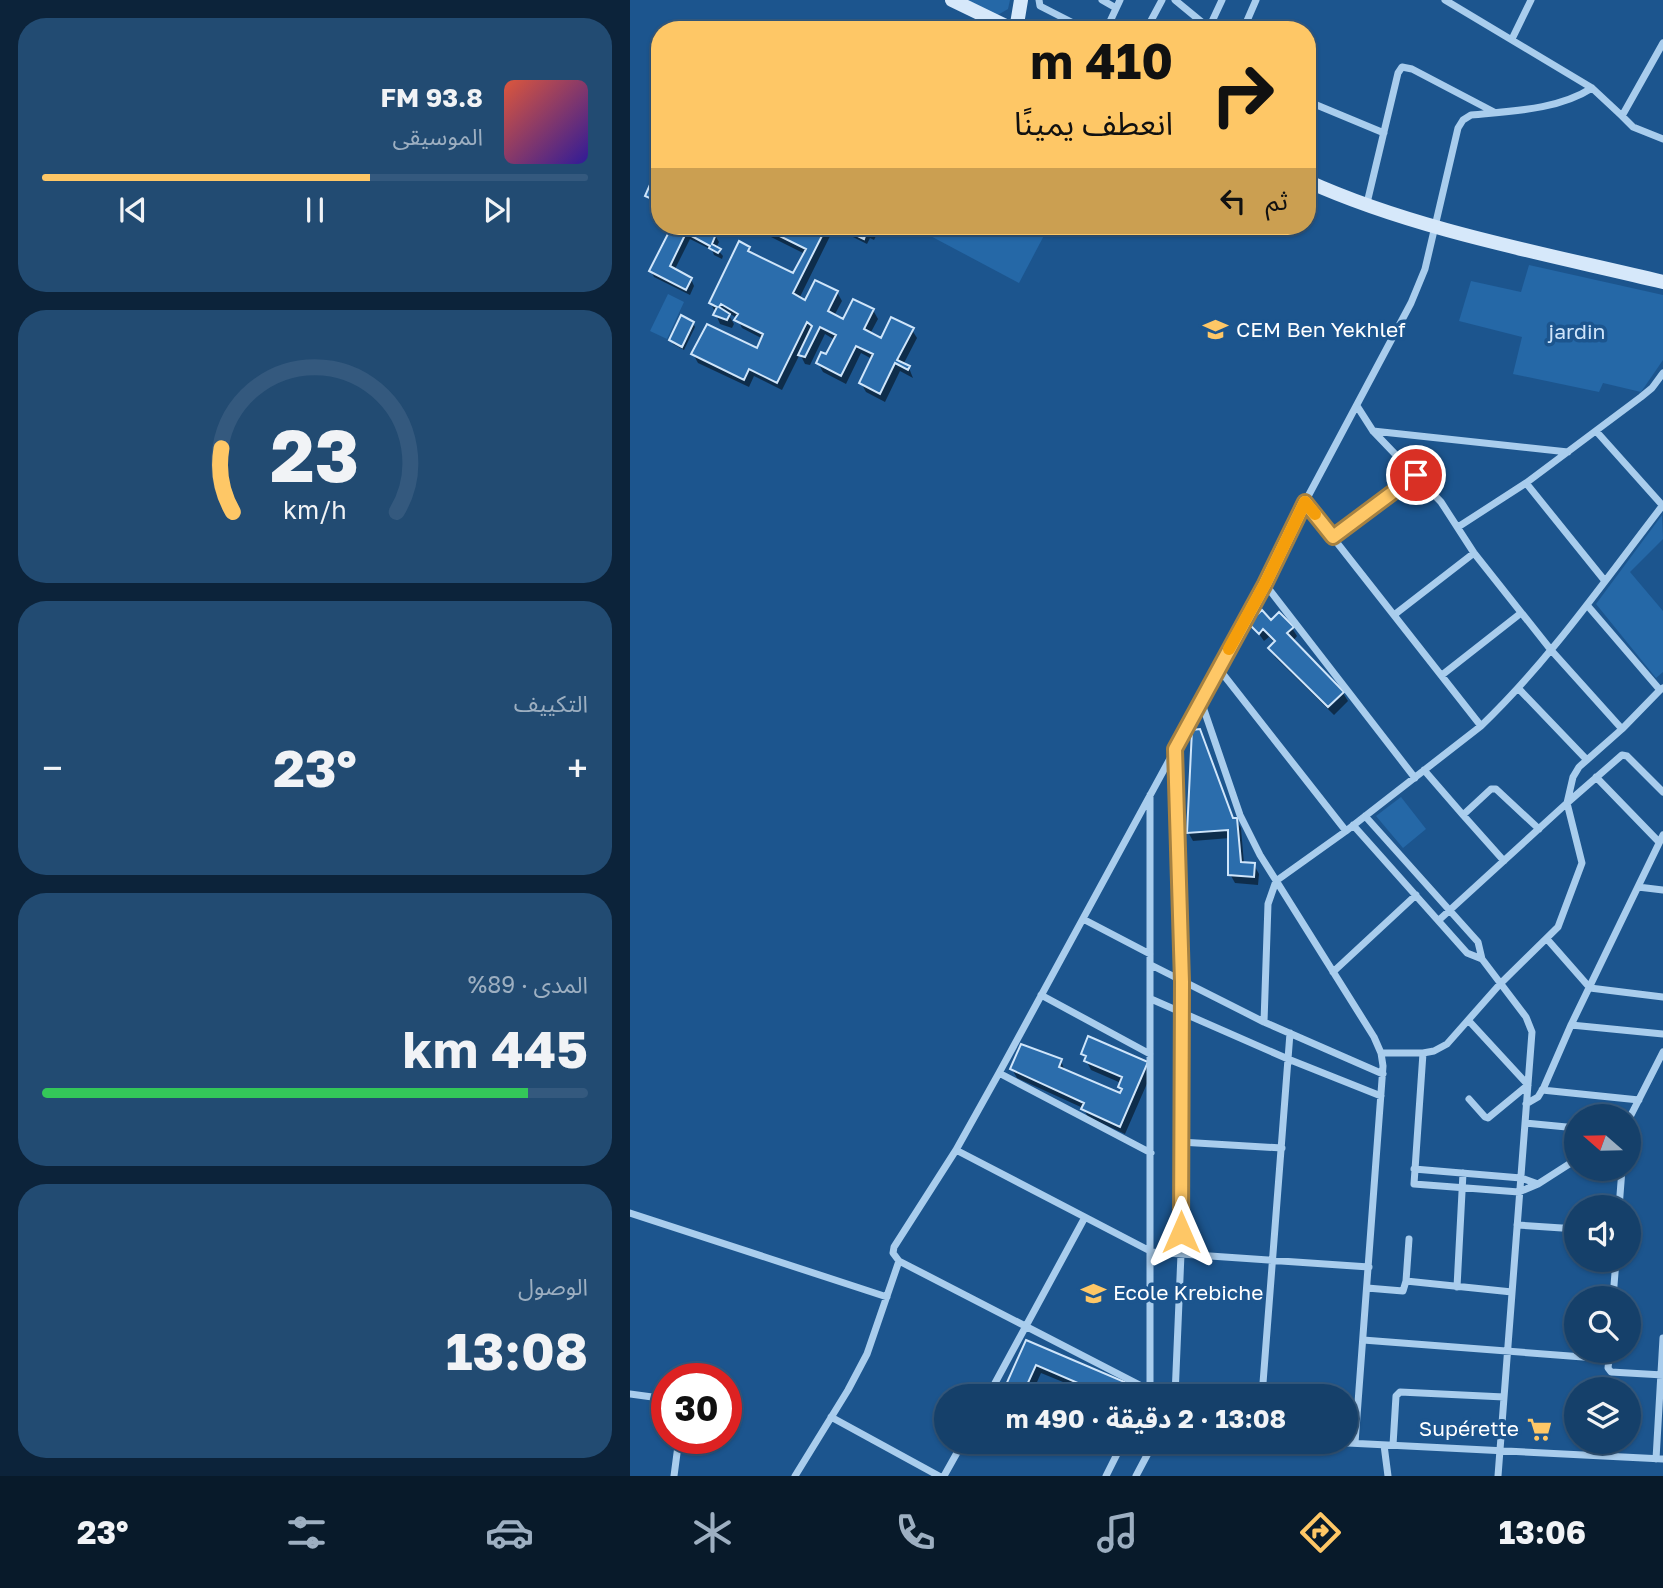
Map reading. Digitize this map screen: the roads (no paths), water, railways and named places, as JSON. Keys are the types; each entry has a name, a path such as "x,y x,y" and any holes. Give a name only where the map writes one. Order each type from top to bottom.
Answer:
{"main road":[{"path":"1017,21 1021,0"},
{"path":"958,1 997,21"},
{"path":"1316,185 1436,227 1663,282"}],"street":[{"path":"1039,0 1040,6 1069,21"},
{"path":"1102,0 1116,8"},
{"path":"1110,21 1121,0"},
{"path":"1150,21 1161,0"},
{"path":"1175,0 1200,21"},
{"path":"1213,21 1222,0"},
{"path":"1247,21 1256,0"},
{"path":"1445,0 1592,88 1633,127 1663,139"},
{"path":"1511,39 1531,0"},
{"path":"1622,116 1663,43"},
{"path":"1367,203 1398,73 1402,67 1406,66 1495,112"},
{"path":"1131,1384 899,1261 893,1253 894,1247 956,1150 999,1073 1265,584 1305,502 1418,289 1436,227 1458,128 1463,120 1471,115 1568,101 1592,88"},
{"path":"1316,106 1384,133"},
{"path":"1458,527 1526,483 1597,431 1652,388 1663,373"},
{"path":"1652,388 1663,392"},
{"path":"1357,407 1373,431 1441,502 1474,553 1551,650 1622,729"},
{"path":"1373,431 1569,452"},
{"path":"1264,1022 1268,904 1276,881 1346,831 1481,726 1551,650 1663,506 1597,431"},
{"path":"1333,537 1416,475"},
{"path":"1526,483 1605,581"},
{"path":"1305,502 1481,726"},
{"path":"1394,615 1474,553"},
{"path":"1265,584 1415,778"},
{"path":"1381,1053 1423,1053 1447,1044 1561,921 1582,863 1567,803 1573,777 1587,760 1662,689 1587,605"},
{"path":"1442,675 1521,613"},
{"path":"1219,668 1346,831"},
{"path":"1518,688 1587,760"},
{"path":"1652,699 1663,701"},
{"path":"1201,702 1240,814 1259,855 1334,972 1381,1053 1383,1074 1358,1414"},
{"path":"1175,749 1183,1013 1181,1254 1176,1384"},
{"path":"1438,920 1621,755 1625,755 1663,792"},
{"path":"1424,770 1504,861"},
{"path":"1526,1104 1532,1102 1542,1090 1661,839 1596,777"},
{"path":"1463,815 1494,788 1539,829"},
{"path":"1149,1384 1152,1252 1150,794"},
{"path":"1365,816 1478,942 1482,959 1526,1017 1532,1032 1498,1476"},
{"path":"1353,825 1468,953 1482,959"},
{"path":"1393,870 1404,861"},
{"path":"1638,887 1663,890"},
{"path":"1334,972 1416,895"},
{"path":"1083,919 1150,954"},
{"path":"1547,939 1590,988 1663,997"},
{"path":"1151,965 1264,1022 1383,1074"},
{"path":"1041,995 1150,1054"},
{"path":"1151,999 1381,1096"},
{"path":"1469,1021 1528,1085"},
{"path":"1571,1025 1663,1034"},
{"path":"1263,1384 1290,1033"},
{"path":"1637,1104 1663,1052"},
{"path":"1423,1053 1414,1184 1520,1192 1564,1167"},
{"path":"999,1073 1151,1153"},
{"path":"1469,1099 1489,1118 1528,1085"},
{"path":"1542,1090 1639,1100"},
{"path":"1525,1123 1564,1128"},
{"path":"1180,1142 1282,1148"},
{"path":"956,1150 1084,1219 1152,1252 1369,1267"},
{"path":"1414,1169 1521,1178 1538,1184"},
{"path":"1457,1287 1463,1173"},
{"path":"630,1213 887,1297"},
{"path":"995,1384 1084,1219"},
{"path":"1517,1225 1564,1228"},
{"path":"1367,1288 1403,1291 1409,1238"},
{"path":"795,1476 867,1354 899,1261"},
{"path":"1406,1281 1512,1292"},
{"path":"1358,1443 1660,1459 1663,1338"},
{"path":"1363,1340 1564,1353"},
{"path":"1608,1363 1611,1372 1662,1375"},
{"path":"1388,1476 1388,1445 1396,1396 1400,1392 1504,1397"},
{"path":"630,1394 651,1397"},
{"path":"831,1417 939,1476"},
{"path":"674,1476 677,1454"},
{"path":"944,1476 956,1454"},
{"path":"1105,1476 1117,1454"},
{"path":"1136,1476 1148,1454"}],"place":[{"name":"CEM Ben Yekhlef","path":"1216,330"},
{"name":"Ecole Krebiche","path":"1093,1293"},
{"name":"Supérette","path":"1539,1429"}],"park label":[{"name":"jardin","path":"1577,332"}]}
